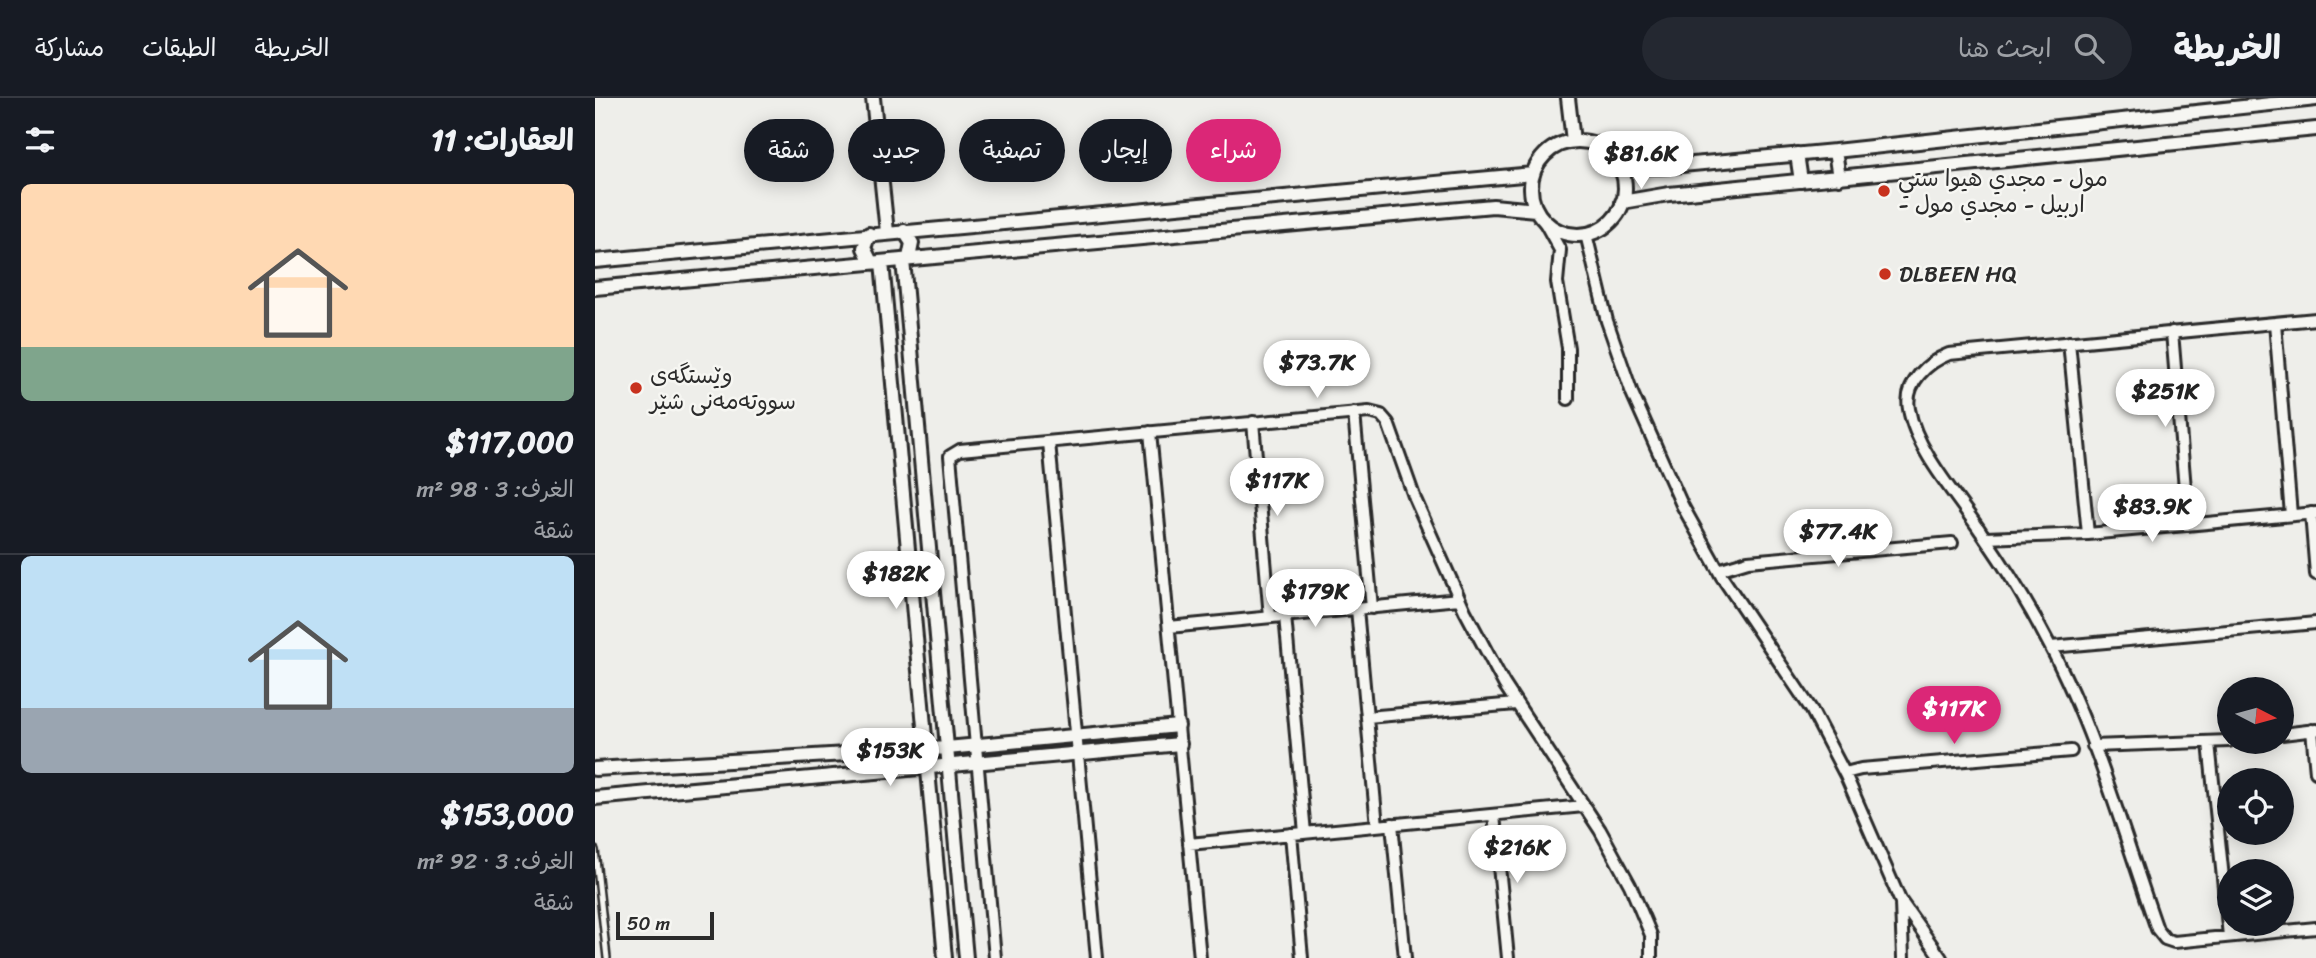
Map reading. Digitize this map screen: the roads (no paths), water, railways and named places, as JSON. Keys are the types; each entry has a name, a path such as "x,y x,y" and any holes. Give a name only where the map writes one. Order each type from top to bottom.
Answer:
{"street":[{"path":"873,98 887,232"},
{"path":"1568,98 1573,141"},
{"path":"1619,167 1660,167 1797,155 2316,99"},
{"path":"1622,202 1669,194 2316,129"},
{"path":"1544,221 1568,234 1586,234 1609,223 1622,202 1625,187 1619,167 1604,149 1591,143 1573,141 1550,150 1533,174 1532,198 1536,209 1560,250 1557,282 1568,348 1568,399"},
{"path":"1835,151 1839,178"},
{"path":"1797,155 1801,181"},
{"path":"595,261 904,230 1533,174"},
{"path":"595,288 1493,206 1536,209"},
{"path":"904,230 912,243 906,259 966,958"},
{"path":"870,234 864,248 876,262 945,958"},
{"path":"1586,234 1607,321 1632,393 1658,454 1718,570 1784,665 1845,773 1901,900 1941,958"},
{"path":"2229,936 2174,942 2165,940 2157,929 2093,746 2051,647 1986,538 1916,436 1908,406 1912,389 1926,367 1949,354 2316,319"},
{"path":"2275,323 2291,515"},
{"path":"2172,331 2188,525"},
{"path":"2069,342 2088,534"},
{"path":"1354,413 1372,608"},
{"path":"995,958 950,456 960,450 1376,413 1388,423 1415,499 1459,600 1516,704 1584,806 1642,911 1651,935 1651,958"},
{"path":"1253,422 1270,617"},
{"path":"1150,432 1200,958"},
{"path":"1049,442 1097,958"},
{"path":"1986,538 2088,534 2313,513 2316,575"},
{"path":"1718,570 1748,561 1952,543"},
{"path":"1169,627 1459,600"},
{"path":"1357,609 1377,826"},
{"path":"1285,616 1305,832"},
{"path":"2051,647 2316,623"},
{"path":"1367,717 1516,704"},
{"path":"595,769 926,750 1178,726"},
{"path":"2294,732 2314,730 2316,772"},
{"path":"2093,746 2217,742"},
{"path":"2209,743 2221,859"},
{"path":"595,798 1179,744"},
{"path":"1845,773 1861,769 2071,751"},
{"path":"1189,844 1584,806"},
{"path":"1494,815 1508,958"},
{"path":"1392,824 1405,958"},
{"path":"1291,834 1302,958"},
{"path":"1901,900 1903,958"},
{"path":"2294,930 2316,928"}],"lane":[{"path":"595,850 607,958"}],"place":[{"name":"مول - مجدي هيوا ستي - اربيل - مجدي مول","path":"1884,191"},
{"name":"DLBEEN HQ","path":"1885,274"},
{"name":"وێستگەی سووتەمەنی شێر","path":"636,388"}]}
